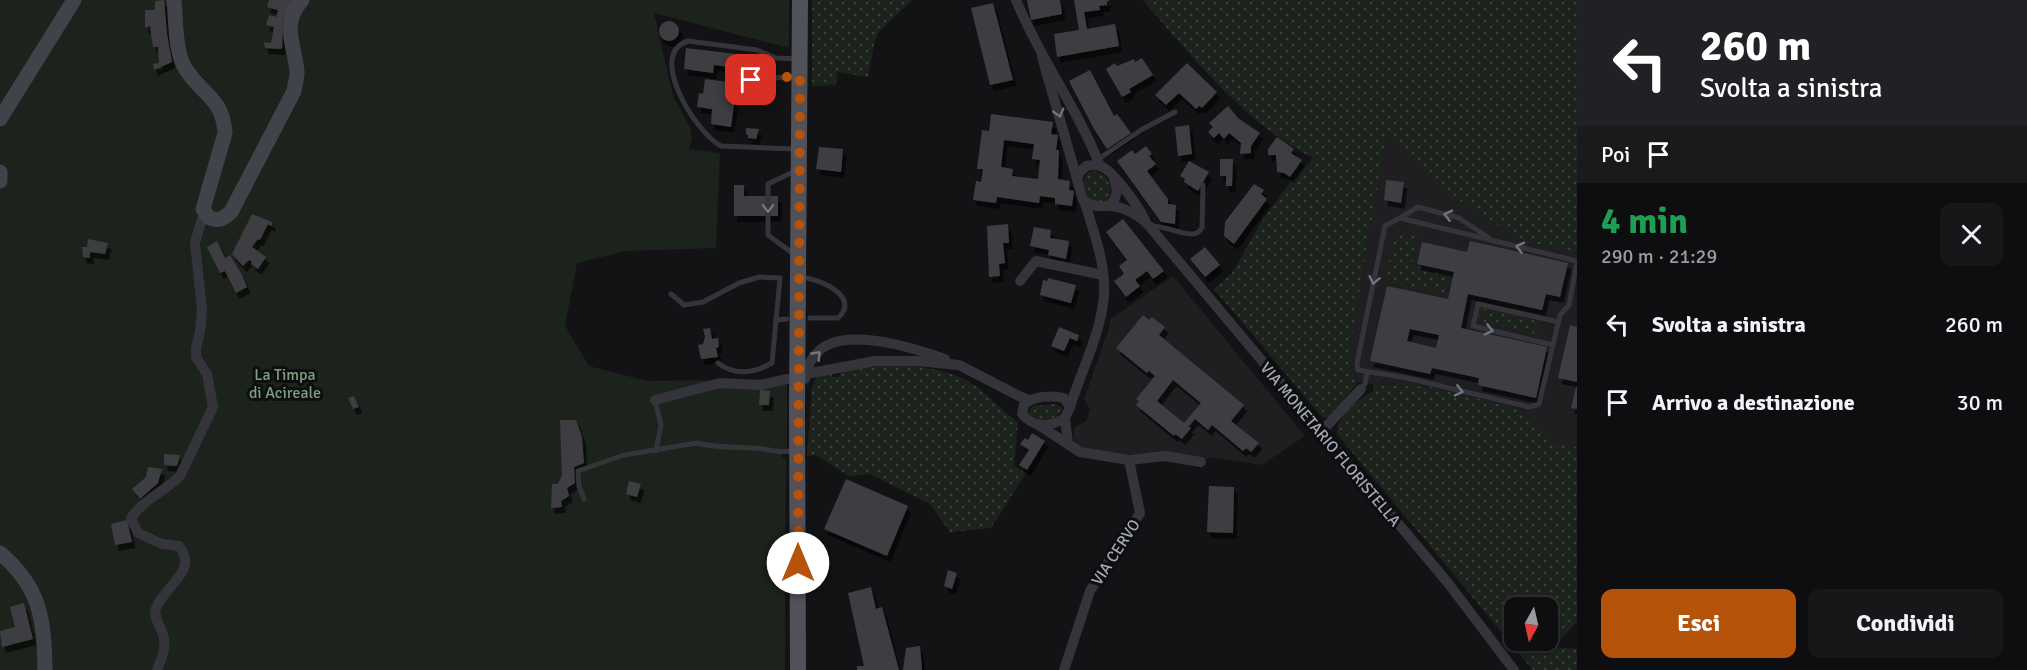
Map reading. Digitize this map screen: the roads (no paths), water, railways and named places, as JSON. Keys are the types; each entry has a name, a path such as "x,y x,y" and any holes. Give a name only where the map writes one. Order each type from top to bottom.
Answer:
{"main road":[{"path":"798,670 800,0"}],"street":[{"path":"0,119 74,0"},
{"path":"157,670 165,647 164,637 155,614 156,608 165,592 183,572 187,561 185,553 179,546 162,544 138,533 131,518 153,495 180,476 213,407 207,374 196,357 201,324 201,292 195,242 225,133 220,109 185,69 180,59 174,0"},
{"path":"204,213 213,220 218,220 231,212 294,91 297,73 290,40 291,18 302,0"},
{"path":"1017,0 1042,57 1099,163 1141,210 1148,225"},
{"path":"1042,57 1094,231 1103,275 1104,295 1101,317 1094,343 1065,418 1068,444"},
{"path":"1077,178 1086,166 1099,163"},
{"path":"0,172 0,181"},
{"path":"1094,231 1107,207 1116,197 1117,191 1113,178"},
{"path":"1083,200 1097,208 1124,209 1148,225"},
{"name":"VIA MONETARIO FLORISTELLA","path":"1148,225 1448,583 1514,669"},
{"path":"1020,281 1036,261 1103,275"},
{"path":"797,409 809,362 817,351 833,341 851,339 900,345 959,364 997,386 1029,400"},
{"path":"812,372 875,361 959,364"},
{"path":"1022,414 1024,404 1029,400 1055,396 1068,389 1080,375"},
{"path":"655,400 720,383 760,385 787,379"},
{"path":"997,386 1029,422 1056,423 1065,418"},
{"path":"1321,432 1361,389"},
{"path":"1055,396 1064,398 1070,407"},
{"path":"1037,424 1080,452 1129,460 1165,456 1201,462"},
{"name":"VIA CERVO","path":"1064,670 1090,591 1140,513 1129,460"},
{"path":"0,553 21,573 40,613 44,633 45,670"}],"lane":[{"path":"799,150 721,146 713,142 700,130 686,107 674,80 672,59 674,50 680,43 688,41 757,51 800,68"},
{"path":"751,80 800,68"},
{"path":"1099,163 1141,130 1175,112"},
{"path":"798,258 768,235 768,184 799,169"},
{"path":"1148,225 1193,234 1199,232 1202,228 1203,185"},
{"path":"1400,218 1577,262 1569,305 1560,315 1539,404 1529,407 1407,378 1358,370 1357,363 1385,226 1418,207 1459,218 1493,241"},
{"path":"672,294 684,305 703,302 739,283 759,277 780,278 772,363 755,372 726,369 718,363"},
{"path":"798,277 822,281 837,290 843,300 843,314 838,318 810,318"},
{"path":"1553,345 1473,326 1478,304 1559,322"},
{"path":"776,320 787,320"},
{"path":"1361,389 1365,384 1367,372"},
{"path":"655,400 661,425 656,451"},
{"path":"584,499 579,486 578,471 624,455 697,443 707,446 757,448 782,453 798,449"}],"park label":[{"name":"La Timpa di Acireale","path":"285,383"}]}
